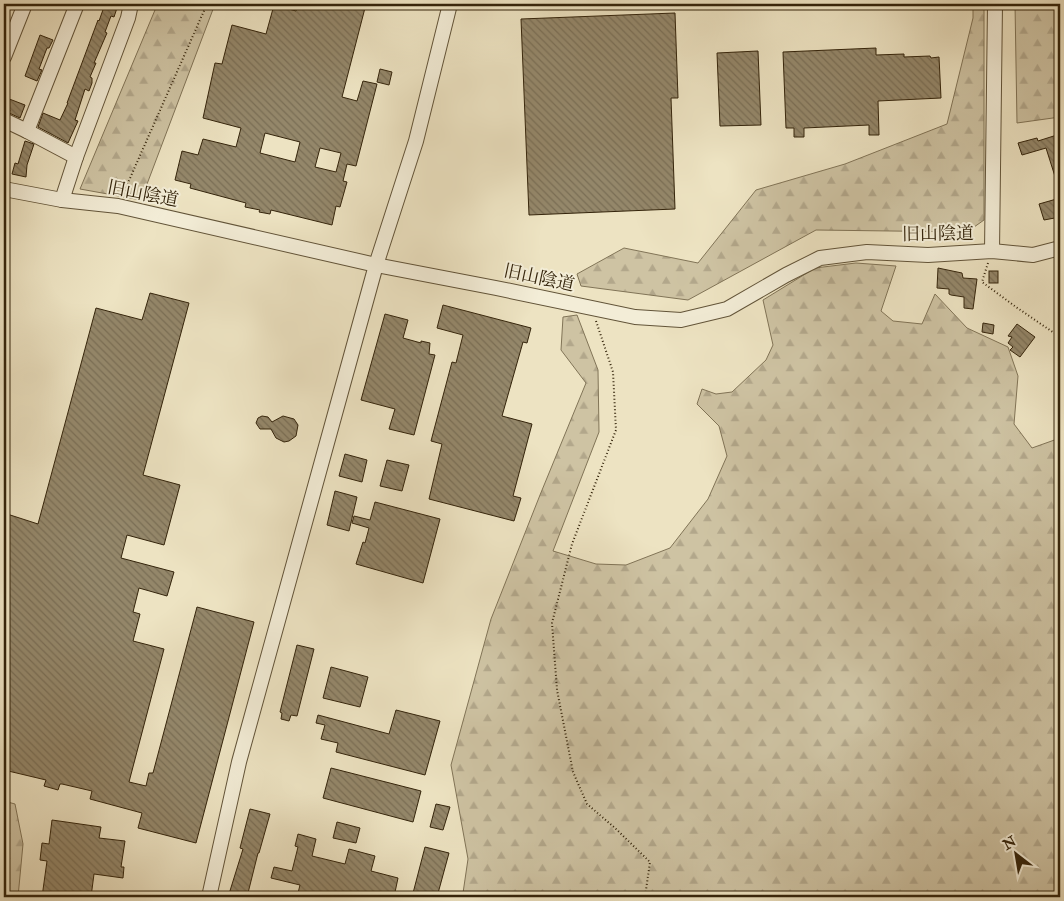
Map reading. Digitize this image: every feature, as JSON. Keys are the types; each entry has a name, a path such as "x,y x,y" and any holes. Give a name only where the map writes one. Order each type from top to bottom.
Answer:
{"street":[{"path":"4,58 26,4"},
{"path":"27,131 77,4"},
{"path":"62,200 128,18 131,4"},
{"path":"209,897 239,762 376,266 416,141 450,4"},
{"path":"992,252 994,4"},
{"path":"4,120 76,157"},
{"name":"旧山陰道","path":"4,189 62,200 118,206 376,266 635,317 681,320 728,309 786,275 820,258 867,252 928,255 992,252 1033,255 1060,248"}],"path":[{"path":"118,206 207,4"},
{"path":"992,252 982,282 1060,337"},
{"path":"591,307 613,372 616,430 572,544 552,623 557,690 573,772 587,804 650,862 646,897"}],"green space":[{"path":"155,4 215,4 141,200 80,189 155,10"},
{"path":"973,4 984,4 984,220 967,232 816,230 688,300 581,286 577,274 624,248 698,263 756,190 845,164 947,124 973,18"},
{"path":"1015,4 1060,4 1060,117 1017,123"},
{"path":"856,263 896,266 881,311 893,321 922,324 935,294 967,328 1008,347 1018,376 1014,424 1032,448 1060,438 1060,897 464,897 468,859 451,765 491,619 586,383 561,350 563,317 577,315 598,370 599,432 553,551 596,564 626,565 670,548 708,499 727,456 719,426 697,404 702,389 716,394 732,392 766,360 773,345 763,300 815,268"},
{"path":"4,801 15,804 23,844 18,897 4,897"}],"building":[{"path":"105,4 117,8 114,17 111,16 105,32 107,33 90,77 92,78 92,83 89,91 85,89 75,120 78,121 68,143 38,127 43,113 60,120"},
{"path":"297,4 366,4 342,97 357,101 363,81 377,84 356,166 347,164 343,181 347,182 340,207 336,206 332,225 271,210 270,214 259,212 260,210 245,207 246,203 190,188 191,184 175,180 182,151 198,155 203,139 236,147 241,128 203,118 215,63 222,64 232,25 266,34 274,5 296,11","holes":["265,133 300,142 295,162 260,153","320,148 341,153 336,172 315,167"]},
{"path":"675,13 678,98 671,98 675,209 529,215 521,19"},
{"path":"40,35 53,40 49,48 47,48 39,69 42,70 37,81 25,76"},
{"path":"876,48 876,55 904,54 904,57 939,57 941,98 878,101 879,135 869,135 869,125 804,128 804,137 794,137 794,128 786,128 783,52"},
{"path":"758,51 761,125 720,126 717,53"},
{"path":"380,69 392,72 389,85 377,82"},
{"path":"4,97 25,105 20,118 9,113 10,110 4,107"},
{"path":"1060,134 1060,186 1058,186 1046,148 1022,155 1018,143 1037,138 1038,141"},
{"path":"25,141 34,144 27,165 26,177 12,174 15,163 18,164"},
{"path":"1060,198 1060,217 1044,220 1039,204"},
{"path":"938,268 962,273 963,278 977,279 973,309 964,308 964,297 949,294 949,289 937,288"},
{"path":"989,271 998,271 998,283 989,283"},
{"path":"150,293 189,303 143,475 180,485 164,545 127,535 121,558 174,572 167,596 139,588 133,612 140,614 133,641 164,649 129,782 146,786 149,773 153,773 197,607 254,622 196,843 138,828 142,813 90,799 92,791 62,784 60,784 58,790 44,786 46,780 4,770 4,629 8,613 4,612 4,513 38,524 96,308 142,320"},
{"path":"443,305 531,328 527,343 523,342 502,416 532,424 513,496 521,498 514,521 429,499 442,444 431,441 452,362 456,363 463,335 437,328"},
{"path":"385,314 408,320 403,338 421,343 421,341 430,343 429,354 435,355 414,435 389,429 395,409 361,400"},
{"path":"983,323 994,325 993,334 982,332"},
{"path":"1017,324 1035,337 1020,357 1010,350 1013,347 1008,343 1012,337 1008,336"},
{"path":"262,416 268,417 272,422 283,416 294,419 298,425 296,436 284,442 276,438 271,429 260,429 256,423 258,418"},
{"path":"345,454 367,460 362,482 339,476"},
{"path":"387,460 409,465 402,491 380,486"},
{"path":"335,491 357,497 349,531 327,525"},
{"path":"375,502 440,519 423,583 356,564 369,528 352,523 354,516 370,520"},
{"path":"297,645 314,649 297,716 291,715 289,721 281,719 282,713 280,712"},
{"path":"331,667 368,677 360,707 323,698"},
{"path":"396,710 440,721 425,775 336,752 338,743 321,739 325,725 316,723 318,715 389,734"},
{"path":"331,768 421,791 413,822 323,798"},
{"path":"436,804 450,807 443,830 430,827"},
{"path":"250,809 270,814 247,897 242,897 229,894 243,849 240,848"},
{"path":"52,820 101,827 99,838 125,841 121,867 124,867 123,878 94,874 91,897 42,897 47,861 40,860 42,843 49,844"},
{"path":"337,822 360,828 356,843 333,838"},
{"path":"298,834 316,839 312,856 345,864 349,849 375,856 371,871 398,878 394,897 345,897 325,892 324,897 297,897 300,885 271,878 274,867 292,871 298,847 295,846"},
{"path":"425,847 449,853 437,897 412,897"}]}
